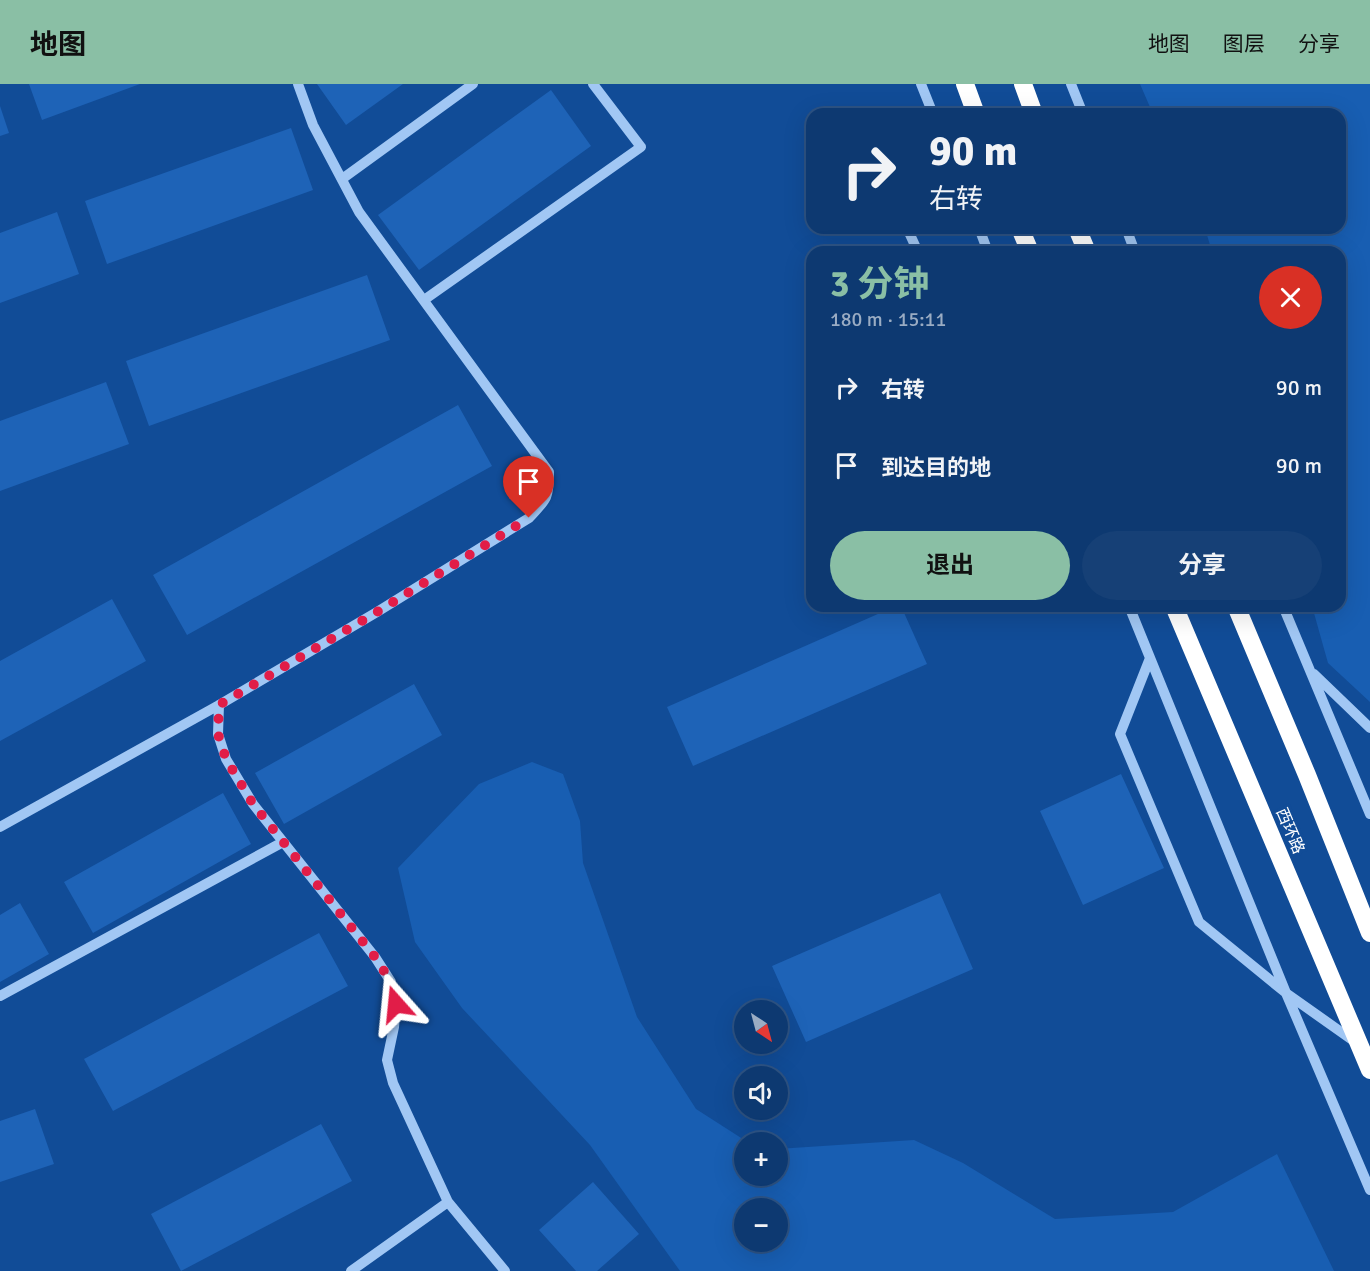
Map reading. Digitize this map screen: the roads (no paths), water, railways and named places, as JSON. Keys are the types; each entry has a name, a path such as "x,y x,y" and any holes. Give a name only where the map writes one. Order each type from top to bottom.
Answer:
{"highway":[{"path":"965,84 974,108"},
{"path":"1023,84 1032,108"},
{"name":"西环路","path":"1177,612 1370,1070"},
{"path":"1238,612 1370,933"}],"street":[{"path":"0,827 219,705 377,612 529,518 546,500 549,472 359,212 313,125 298,84"},
{"path":"342,179 473,84"},
{"path":"424,300 641,147 593,84"},
{"path":"921,84 931,108"},
{"path":"1071,84 1081,108"},
{"path":"1131,612 1286,993 1370,1190"},
{"path":"1286,612 1370,814"},
{"path":"1150,658 1120,734 1199,922 1286,993 1360,1046"},
{"path":"1310,669 1370,728"},
{"path":"219,705 218,734 226,759 253,804 375,957 391,982 396,1004 387,1060 393,1083 448,1202 505,1271"},
{"path":"0,996 283,842"},
{"path":"351,1271 448,1202"}]}
